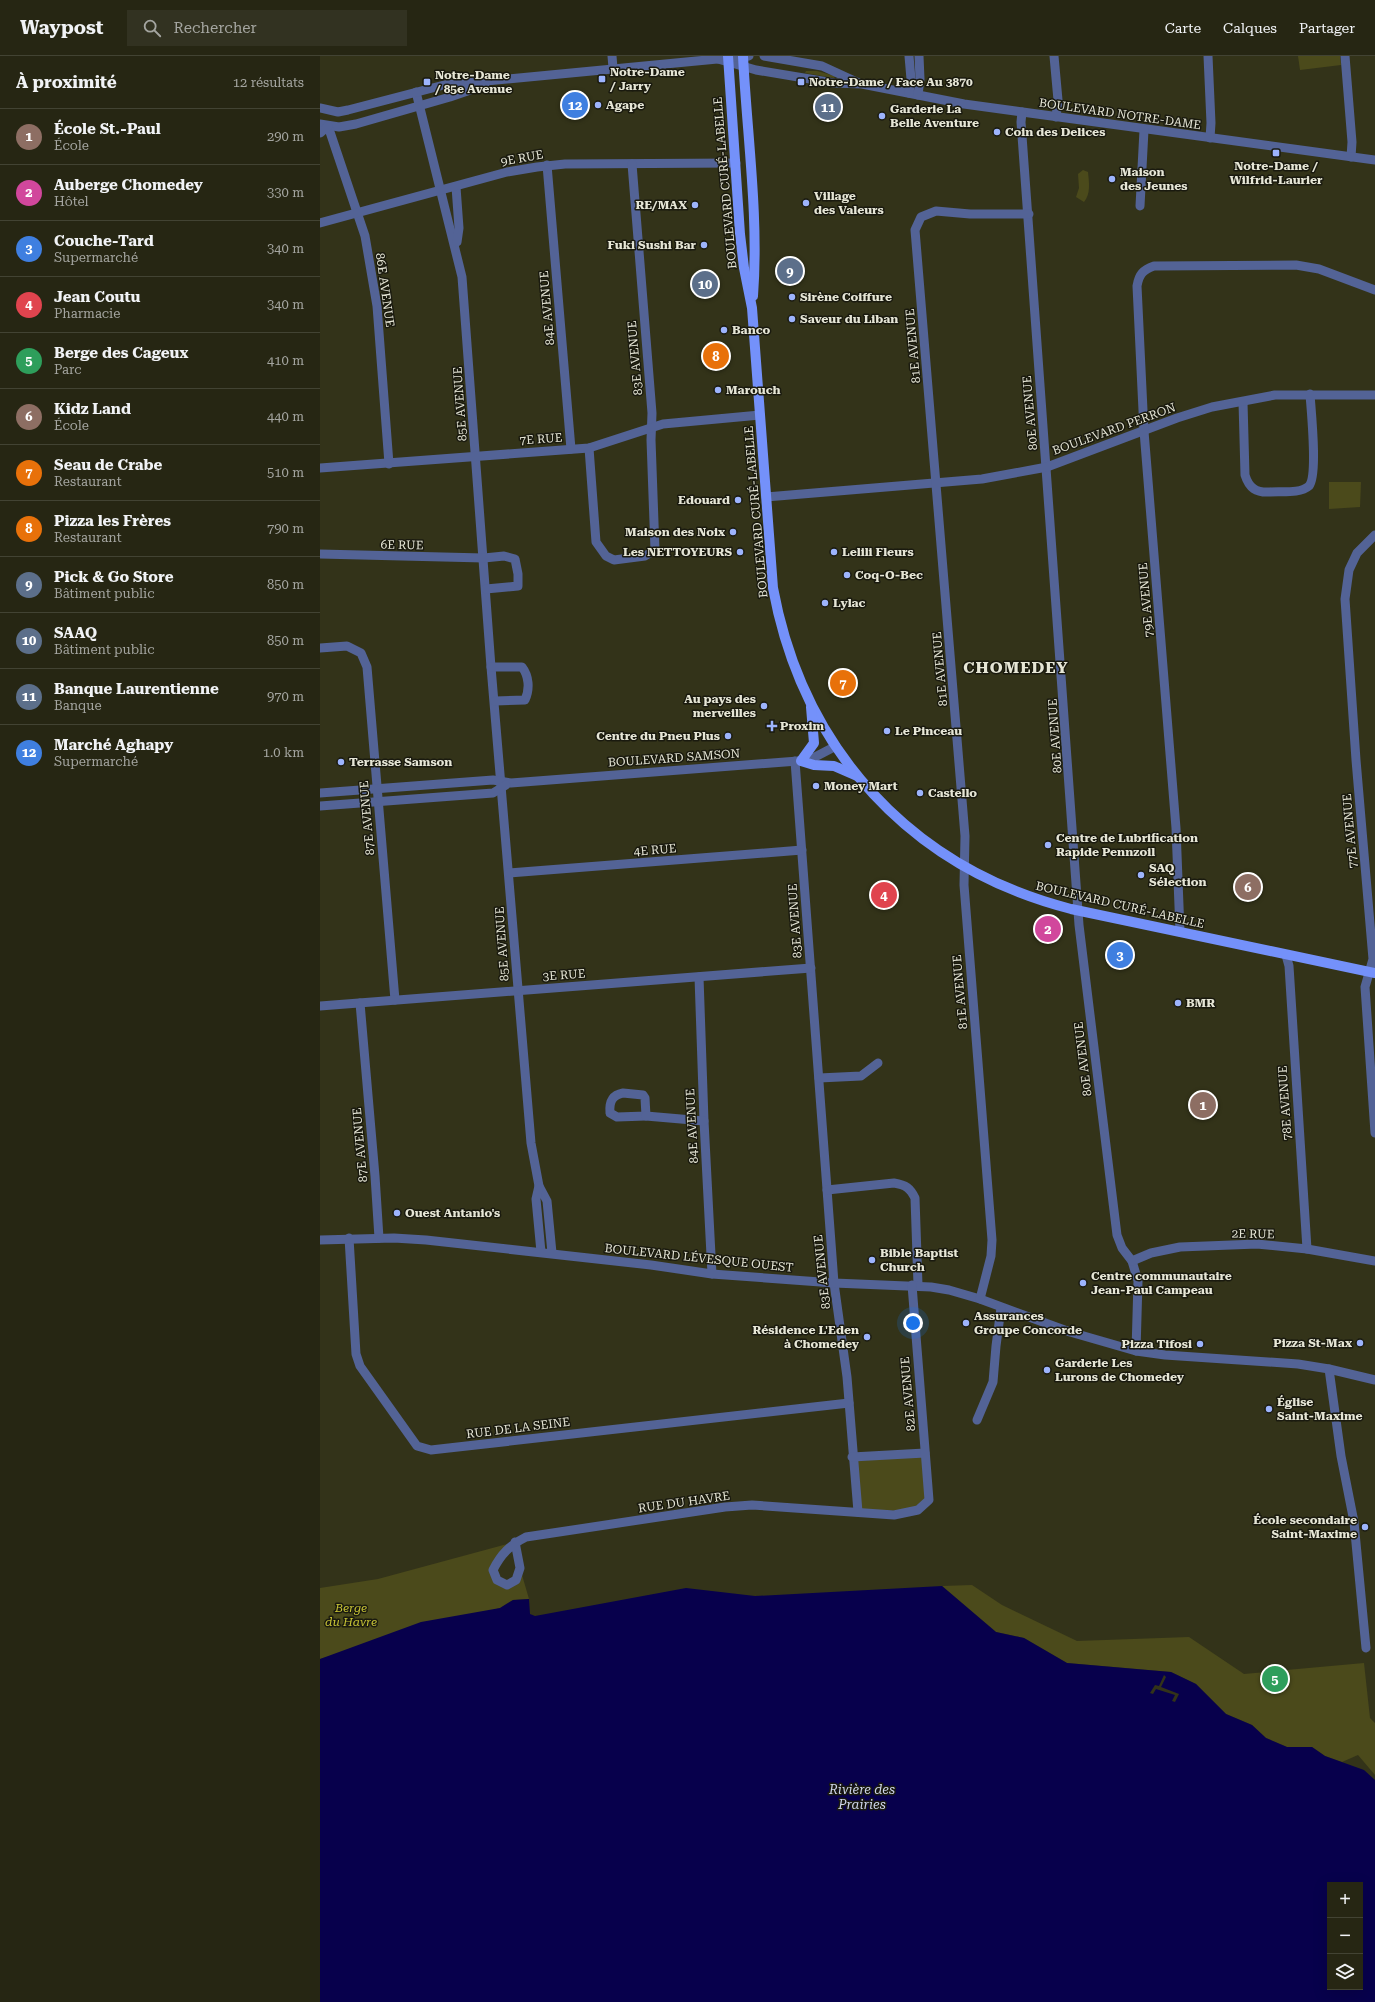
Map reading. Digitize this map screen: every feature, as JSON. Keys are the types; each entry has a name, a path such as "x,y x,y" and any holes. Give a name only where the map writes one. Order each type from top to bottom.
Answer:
{"main road":[{"name":"BOULEVARD CURÉ-LABELLE","path":"726,59 744,268 752,308 772,572 776,602 790,650 810,699 836,746 858,776 884,806 903,824 935,849 985,879 1023,895 1078,911 1372,973"},
{"name":"BOULEVARD CURÉ-LABELLE","path":"743,60 755,267 752,308"},
{"path":"798,761 812,748 815,741 810,699"},
{"path":"798,761 814,765 834,766 858,776"}],"street":[{"path":"612,56 612,68"},
{"name":"BOULEVARD NOTRE-DAME","path":"743,60 748,56"},
{"name":"BOULEVARD NOTRE-DAME","path":"764,56 822,66 862,84"},
{"path":"909,56 913,94"},
{"path":"913,94 920,79 919,56"},
{"path":"1054,56 1058,100 1056,117"},
{"path":"1208,56 1211,116 1210,138"},
{"path":"1345,56 1352,142 1351,157"},
{"name":"BOULEVARD NOTRE-DAME","path":"320,108 342,112 444,85 498,81 612,68 726,59 743,60 756,70 834,83 862,84 964,104 1144,130 1375,160"},
{"name":"BOULEVARD NOTRE-DAME","path":"324,125 351,126 498,81"},
{"name":"85E AVENUE","path":"416,92 442,190 463,285 491,667 505,784 517,991 531,1143 539,1186 547,1201 552,1253"},
{"name":"80E AVENUE","path":"1022,112 1021,122 1029,214 1078,911 1117,1235 1122,1248 1132,1261 1138,1281 1136,1352"},
{"path":"320,133 324,125"},
{"name":"86E AVENUE","path":"324,125 365,236 377,306 388,464"},
{"path":"1140,206 1144,130"},
{"name":"9E RUE","path":"320,224 507,172 547,166 736,163"},
{"name":"83E AVENUE","path":"590,448 596,542 606,556 614,560 645,556 655,550 652,427 632,164"},
{"name":"84E AVENUE","path":"547,166 571,449"},
{"name":"85E AVENUE","path":"456,186 459,228 456,249"},
{"name":"81E AVENUE","path":"980,1299 991,1256 992,1240 966,926 964,885 965,830 915,230 921,218 936,211 970,214 1029,214"},
{"name":"79E AVENUE","path":"1180,932 1176,828 1144,431 1137,286 1139,276 1146,269 1154,266 1296,265 1319,269 1375,290"},
{"path":"1243,402 1245,475 1248,482 1253,489 1260,492 1301,490 1309,486 1314,471 1310,394"},
{"name":"BOULEVARD PERRON","path":"766,497 982,479 1047,467 1191,413 1212,407 1275,395 1375,395"},
{"name":"7E RUE","path":"320,468 590,448 667,423 760,415"},
{"name":"77E AVENUE","path":"1375,535 1357,553 1348,570 1345,599 1356,760 1373,959 1372,973 1365,987 1375,1133"},
{"name":"6E RUE","path":"320,554 484,558"},
{"path":"484,558 504,556 515,559 518,574 518,586 486,589"},
{"name":"87E AVENUE","path":"320,648 346,646 361,653 367,667 395,1000"},
{"path":"491,667 522,667 527,674 528,692 525,700 495,701"},
{"name":"BOULEVARD SAMSON","path":"320,793 493,780 505,784 798,761 815,757 836,746"},
{"name":"83E AVENUE","path":"798,761 802,850 834,1283 849,1403 852,1457 858,1512"},
{"name":"BOULEVARD SAMSON","path":"320,806 493,793 505,784"},
{"name":"4E RUE","path":"510,873 802,850"},
{"name":"78E AVENUE","path":"1286,955 1289,966 1307,1250"},
{"name":"3E RUE","path":"320,1006 811,968"},
{"name":"84E AVENUE","path":"699,977 704,1121 712,1274"},
{"name":"87E AVENUE","path":"360,1003 379,1238"},
{"path":"819,1078 862,1076 878,1063"},
{"path":"646,1116 704,1121"},
{"name":"82E AVENUE","path":"827,1190 894,1183 904,1185 911,1189 915,1198 915,1285 929,1500"},
{"name":"85E AVENUE","path":"539,1186 536,1199 541,1252"},
{"name":"BOULEVARD LÉVESQUE OUEST","path":"320,1240 349,1238 426,1240 552,1253 712,1274 834,1283 915,1285 949,1290 980,1299 1078,1335 1136,1352 1298,1364 1330,1368 1375,1380"},
{"name":"RUE DE LA SEINE","path":"349,1238 356,1354 360,1366 417,1446 431,1450 849,1403"},
{"name":"2E RUE","path":"1132,1261 1152,1253 1180,1247 1257,1244 1375,1261"},
{"path":"977,1420 993,1382 996,1346 1002,1308"},
{"path":"1330,1368 1341,1456 1354,1522 1366,1648"},
{"path":"852,1457 925,1454"},
{"name":"RUE DU HAVRE","path":"515,1542 526,1537 725,1507 752,1505 894,1514 918,1510 929,1500"}],"green space":[{"path":"1298,56 1340,56 1341,65 1300,70"},
{"path":"806,71 817,71 835,76 834,78 805,73"},
{"path":"1083,170 1088,172 1089,184 1089,192 1084,202 1076,197 1079,188 1078,174"},
{"path":"1329,482 1361,482 1360,507 1329,509"},
{"path":"925,1453 929,1500 918,1510 858,1512 852,1457"},
{"name":"Berge du Havre","path":"515,1542 493,1570 507,1585 520,1568 529,1599 513,1600 500,1608 320,1659 320,1588 378,1579"},
{"path":"972,1585 1002,1605 1077,1641 1189,1637 1244,1674 1364,1663 1370,1718 1375,1723 1375,1775 1358,1755 1342,1762 1325,1756 1312,1747 1287,1747 1266,1738 1252,1725 1226,1714 1196,1684 1171,1672 1067,1663 1024,1638 996,1632 942,1586"}],"water":[{"name":"Rivière des Prairies","path":"942,1586 996,1632 1024,1638 1067,1663 1171,1672 1196,1684 1226,1714 1252,1725 1266,1738 1287,1747 1312,1747 1325,1756 1364,1770 1375,1780 1375,2002 320,2002 320,1659 421,1622 500,1608 513,1600 529,1599 530,1614 535,1616 686,1588 755,1596"}],"pier":[{"path":"1164,1675 1166,1677 1161,1687 1179,1694 1175,1702 1172,1701 1175,1695 1156,1689 1153,1694 1150,1693 1155,1685 1159,1686"}],"place":[{"name":"Notre-Dame / Jarry","path":"602,79"},
{"name":"Notre-Dame / 85e Avenue","path":"427,82"},
{"name":"Notre-Dame / Face Au 3870","path":"801,82"},
{"name":"Marché Aghapy","path":"575,105"},
{"name":"Agape","path":"598,105"},
{"name":"Banque Laurentienne","path":"828,107"},
{"name":"Garderie La Belle Aventure","path":"882,116"},
{"name":"Coin des Delices","path":"997,132"},
{"name":"Notre-Dame / Wilfrid-Laurier","path":"1276,153"},
{"name":"Maison des Jeunes","path":"1112,179"},
{"name":"Village des Valeurs","path":"806,203"},
{"name":"RE/MAX","path":"695,205"},
{"name":"Fuki Sushi Bar","path":"704,245"},
{"name":"Pick & Go Store","path":"790,271"},
{"name":"SAAQ","path":"705,284"},
{"name":"Sirène Coiffure","path":"792,297"},
{"name":"Saveur du Liban","path":"792,319"},
{"name":"Banco","path":"724,330"},
{"name":"Pizza les Frères","path":"716,356"},
{"name":"Marouch","path":"718,390"},
{"name":"Edouard","path":"738,500"},
{"name":"Maison des Noix","path":"733,532"},
{"name":"Les NETTOYEURS","path":"740,552"},
{"name":"Lelili Fleurs","path":"834,552"},
{"name":"Coq-O-Bec","path":"847,575"},
{"name":"Lylac","path":"825,603"},
{"name":"Seau de Crabe","path":"843,683"},
{"name":"Au pays des merveilles","path":"764,706"},
{"name":"Proxim","path":"772,726"},
{"name":"Le Pinceau","path":"887,731"},
{"name":"Centre du Pneu Plus","path":"728,736"},
{"name":"Terrasse Samson","path":"341,762"},
{"name":"Money Mart","path":"816,786"},
{"name":"Castello","path":"920,793"},
{"name":"Centre de Lubrification Rapide Pennzoil","path":"1048,845"},
{"name":"SAQ Sélection","path":"1141,875"},
{"name":"Kidz Land","path":"1248,887"},
{"name":"Jean Coutu","path":"884,895"},
{"name":"Auberge Chomedey","path":"1048,929"},
{"name":"Couche-Tard","path":"1120,955"},
{"name":"BMR","path":"1178,1003"},
{"name":"École St.-Paul","path":"1203,1105"},
{"name":"Ouest Antanio's","path":"397,1213"},
{"name":"Bible Baptist Church","path":"872,1260"},
{"name":"Centre communautaire Jean-Paul Campeau","path":"1083,1283"},
{"name":"Assurances Groupe Concorde","path":"966,1323"},
{"name":"Résidence L'Eden à Chomedey","path":"867,1337"},
{"name":"Pizza St-Max","path":"1360,1343"},
{"name":"Pizza Tifosi","path":"1200,1344"},
{"name":"Garderie Les Lurons de Chomedey","path":"1047,1370"},
{"name":"Église Saint-Maxime","path":"1269,1409"},
{"name":"École secondaire Saint-Maxime","path":"1365,1527"},
{"name":"Berge des Cageux","path":"1275,1679"}],"district":[{"name":"CHOMEDEY","path":"1016,667"}]}
